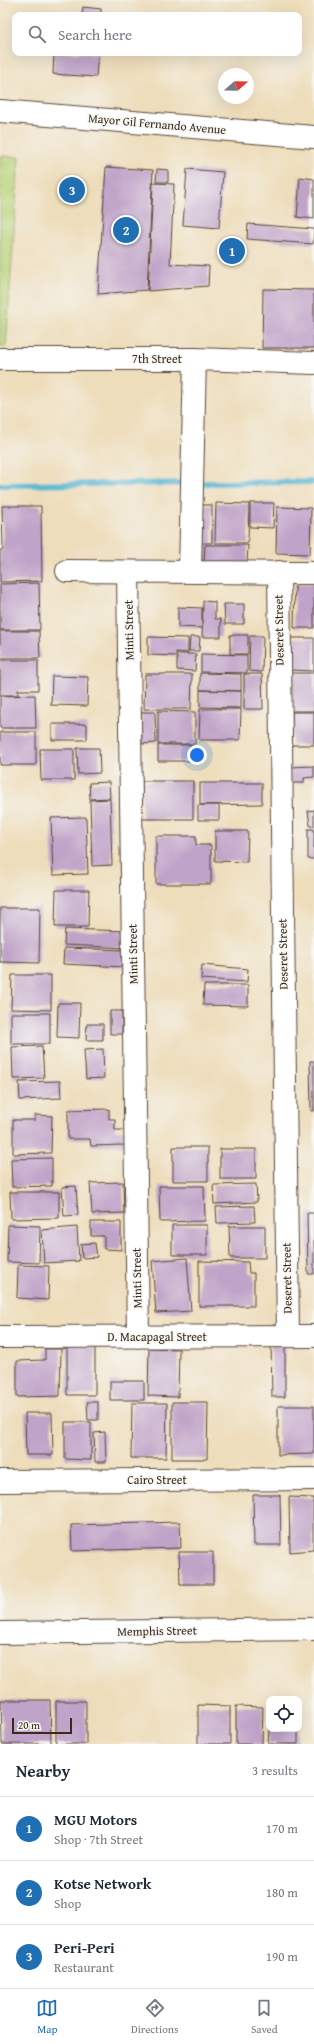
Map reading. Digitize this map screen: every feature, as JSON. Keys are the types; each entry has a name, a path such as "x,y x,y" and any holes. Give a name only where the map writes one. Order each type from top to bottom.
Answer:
{"street":[{"name":"Mayor Gil Fernando Avenue","path":"0,111 314,137"},
{"name":"7th Street","path":"0,359 195,360 314,363"},
{"path":"190,572 195,360"},
{"path":"67,571 314,573"},
{"name":"Minti Street","path":"128,572 138,1337"},
{"name":"Deseret Street","path":"279,572 288,1336"},
{"name":"D. Macapagal Street","path":"0,1338 314,1336"},
{"name":"Cairo Street","path":"0,1480 314,1479"},
{"name":"Memphis Street","path":"0,1633 314,1629"}],"green space":[{"path":"0,156 19,157 6,346 0,346"}],"building":[{"path":"83,7 101,9 101,12 82,12"},
{"path":"54,56 98,56 96,77 53,74"},
{"path":"106,167 153,170 147,290 98,294"},
{"path":"157,169 168,170 168,182 156,182"},
{"path":"187,169 223,172 219,228 183,225"},
{"path":"300,177 314,179 314,219 297,217"},
{"path":"153,183 174,184 170,264 209,266 208,286 148,291"},
{"path":"248,224 314,229 313,244 247,239"},
{"path":"263,289 314,290 314,348 262,348"},
{"path":"216,503 249,504 248,543 215,543"},
{"path":"250,503 274,503 273,528 250,527"},
{"path":"199,505 212,505 212,543 199,543"},
{"path":"2,506 41,506 42,581 0,582 0,550 3,550"},
{"path":"277,507 311,508 310,554 276,553"},
{"path":"205,545 248,545 247,565 204,564"},
{"path":"39,583 40,630 0,630 0,584"},
{"path":"295,584 314,584 314,628 294,628"},
{"path":"203,601 215,602 215,619 221,619 221,637 202,637"},
{"path":"224,604 244,604 244,624 225,624"},
{"path":"178,607 202,608 202,628 178,627"},
{"path":"0,631 39,631 40,658 0,658"},
{"path":"230,635 248,635 248,654 230,654"},
{"path":"250,636 263,636 262,672 249,671"},
{"path":"148,637 188,638 188,653 176,652 176,656 148,655"},
{"path":"190,637 200,637 199,651 189,651"},
{"path":"290,638 314,638 314,671 290,670"},
{"path":"177,654 196,654 195,671 177,670"},
{"path":"201,654 247,655 247,673 201,672"},
{"path":"0,660 38,660 38,690 18,690 18,695 0,695"},
{"path":"200,673 241,674 241,691 200,690"},
{"path":"291,673 314,673 314,711 291,711"},
{"path":"145,674 192,674 191,709 144,709"},
{"path":"244,674 262,674 263,709 244,709"},
{"path":"52,676 88,677 87,706 51,705"},
{"path":"200,690 241,691 241,708 200,707"},
{"path":"35,695 36,728 0,728 0,696"},
{"path":"200,709 241,709 240,740 199,740"},
{"path":"158,711 195,712 195,744 158,744"},
{"path":"141,712 155,712 156,743 142,744"},
{"path":"292,712 314,712 314,745 292,745"},
{"path":"52,724 87,724 87,740 52,740"},
{"path":"0,732 36,732 36,765 0,765"},
{"path":"158,745 192,745 191,761 158,761"},
{"path":"77,748 99,748 100,773 78,774"},
{"path":"40,749 74,749 74,780 41,780"},
{"path":"314,766 314,777 304,778 304,783 290,783 289,767"},
{"path":"142,781 193,781 193,819 142,819"},
{"path":"109,782 110,798 90,799 89,783"},
{"path":"200,783 262,783 262,804 200,805"},
{"path":"110,799 112,865 92,866 90,800"},
{"path":"198,805 219,805 219,820 198,820"},
{"path":"314,810 314,826 310,826 308,811"},
{"path":"86,817 88,874 53,875 51,818"},
{"path":"308,829 314,829 314,859 308,859"},
{"path":"215,831 248,831 247,862 215,861"},
{"path":"156,836 196,836 196,845 211,845 211,884 156,884"},
{"path":"56,890 89,890 88,927 55,927"},
{"path":"0,908 40,908 39,963 0,962"},
{"path":"65,929 127,931 127,948 64,945"},
{"path":"64,948 126,950 125,967 63,964"},
{"path":"202,965 248,969 247,982 201,979"},
{"path":"12,975 51,975 51,1010 11,1009"},
{"path":"204,985 248,985 248,1006 203,1005"},
{"path":"58,1003 80,1003 79,1038 57,1037"},
{"path":"110,1011 122,1011 122,1034 110,1034"},
{"path":"11,1013 50,1013 50,1044 11,1044"},
{"path":"87,1024 103,1024 103,1040 86,1040"},
{"path":"42,1046 44,1078 13,1079 12,1047"},
{"path":"103,1049 104,1078 86,1079 84,1050"},
{"path":"310,1061 314,1061 314,1111 311,1111"},
{"path":"60,1081 61,1098 20,1100 19,1082"},
{"path":"109,1109 109,1119 115,1119 115,1130 125,1130 125,1145 91,1146 90,1139 68,1139 68,1110"},
{"path":"35,1115 52,1116 51,1153 13,1154 13,1120 35,1120"},
{"path":"173,1147 208,1147 208,1181 173,1181"},
{"path":"220,1149 256,1149 256,1179 220,1179"},
{"path":"52,1158 52,1186 12,1187 11,1159"},
{"path":"123,1182 124,1213 92,1214 90,1183"},
{"path":"256,1184 257,1202 214,1204 213,1185"},
{"path":"76,1186 78,1215 64,1216 62,1187"},
{"path":"159,1186 204,1186 205,1221 160,1222"},
{"path":"10,1192 59,1192 59,1218 11,1219"},
{"path":"254,1206 255,1222 217,1223 216,1207"},
{"path":"307,1213 314,1213 314,1274 308,1274"},
{"path":"91,1222 121,1222 121,1250 104,1249 104,1236 91,1236"},
{"path":"8,1225 40,1226 39,1263 7,1262"},
{"path":"172,1225 207,1225 207,1255 172,1255"},
{"path":"229,1226 265,1226 265,1258 230,1258"},
{"path":"77,1227 79,1261 44,1263 42,1230"},
{"path":"95,1243 97,1257 82,1258 81,1244"},
{"path":"187,1258 191,1311 156,1313 152,1261"},
{"path":"199,1261 248,1262 249,1273 254,1273 254,1306 199,1306"},
{"path":"18,1265 49,1266 48,1300 17,1298"},
{"path":"67,1342 95,1347 95,1395 67,1395"},
{"path":"271,1342 285,1342 285,1397 272,1397"},
{"path":"149,1348 179,1349 178,1397 148,1396"},
{"path":"45,1349 61,1349 60,1396 17,1397 17,1361 45,1360"},
{"path":"110,1381 144,1381 144,1400 110,1400"},
{"path":"87,1402 98,1402 98,1420 88,1420"},
{"path":"172,1402 208,1402 207,1459 172,1459"},
{"path":"132,1403 167,1403 166,1458 131,1458"},
{"path":"278,1406 314,1406 314,1454 278,1455"},
{"path":"25,1413 52,1413 53,1455 26,1455"},
{"path":"65,1422 91,1422 91,1460 65,1459"},
{"path":"105,1432 106,1462 95,1462 94,1433"},
{"path":"253,1495 280,1495 281,1545 254,1545"},
{"path":"289,1497 313,1498 313,1550 290,1552"},
{"path":"180,1522 181,1548 72,1551 71,1525"},
{"path":"179,1552 213,1552 213,1584 180,1584"},
{"path":"1,1700 50,1700 51,1744 2,1744"},
{"path":"56,1701 86,1701 86,1744 56,1744"},
{"path":"198,1705 230,1706 230,1744 198,1744"},
{"path":"236,1706 263,1707 262,1744 236,1744"},
{"path":"269,1732 298,1732 298,1744 268,1744"}],"waterway":[{"path":"0,485 314,482"}],"place":[{"name":"Peri-Peri","path":"72,190"},
{"name":"Kotse Network","path":"126,230"},
{"name":"MGU Motors","path":"232,251"}]}
